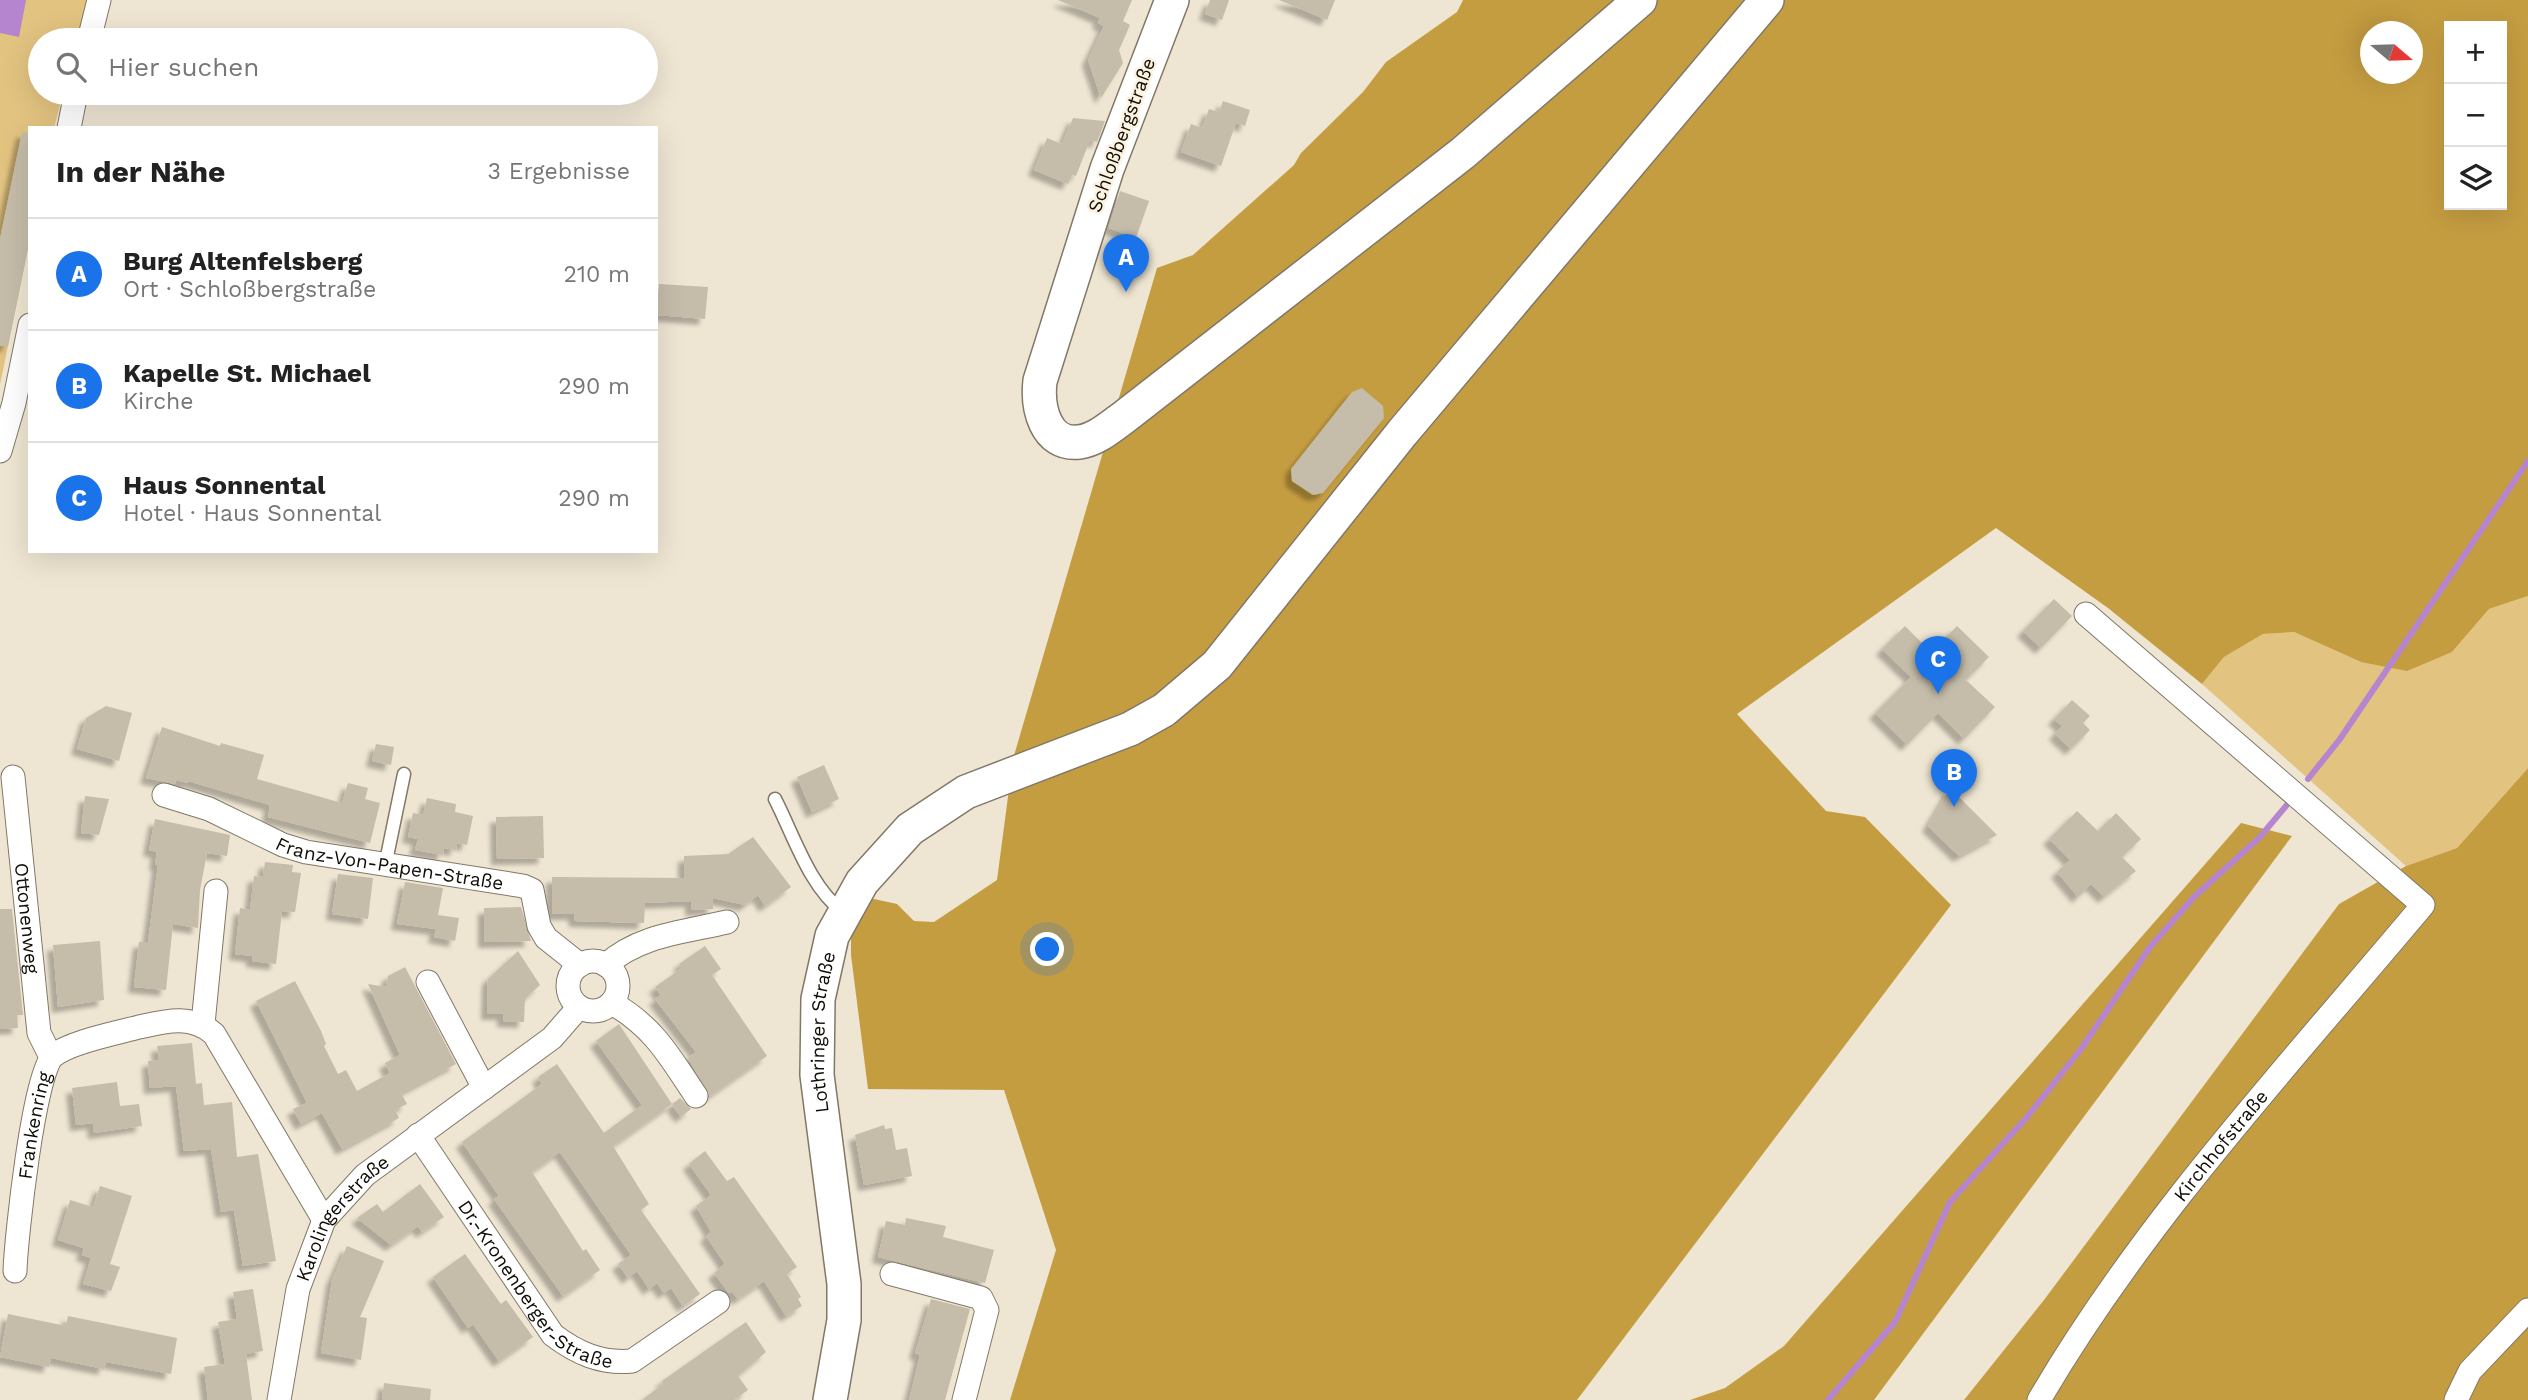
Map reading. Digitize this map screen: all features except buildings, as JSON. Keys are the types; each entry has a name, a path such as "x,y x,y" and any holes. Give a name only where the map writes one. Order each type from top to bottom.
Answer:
{"street":[{"path":"92,28 99,0"},
{"name":"Schloßbergstraße","path":"1172,0 1107,169 1040,381 1038,399 1041,416 1050,432 1063,440 1079,442 1097,436 1123,418 1463,153 1640,0"},
{"name":"Lothringer Straße","path":"829,1395 844,1320 844,1284 825,1151 817,1075 816,1034 823,971 832,936 862,882 910,830 966,792 1130,729 1173,703 1217,665 1402,433 1767,0"},
{"path":"69,126 74,105"},
{"path":"0,451 14,403 28,335"},
{"name":"Kirchhofstraße","path":"2039,1400 2099,1304 2194,1180 2423,905 2086,614"},
{"name":"Ottonenweg","path":"13,777 39,1033 51,1057"},
{"name":"Franz-Von-Papen-Straße","path":"164,795 209,809 283,845 306,852 523,886 532,890 539,926 546,938 580,965"},
{"path":"216,891 203,1024 234,1064 324,1220"},
{"path":"606,965 623,949 640,942 727,922"},
{"path":"597,961 606,965 618,982 612,1003 602,1009 590,1011 579,1007 571,998 568,986 572,974 580,965 597,961"},
{"path":"428,982 484,1088"},
{"path":"612,1003 634,1015 651,1031 696,1096"},
{"name":"Karolingerstraße","path":"279,1400 298,1289 324,1220 365,1175 552,1038 579,1007"},
{"name":"Frankenring","path":"15,1271 25,1173 44,1074 51,1057 66,1049 158,1023 184,1019 203,1024"},
{"name":"Dr.-Kronenberger-Straße","path":"418,1135 553,1335 573,1350 616,1362 632,1361 718,1302"},
{"path":"892,1274 981,1297 986,1304 987,1310 964,1400"},
{"path":"2456,1400 2470,1371 2528,1310"}],"lane":[{"path":"385,866 404,774"},
{"path":"775,799 810,871 825,895 843,912"}],"shaded area":[{"path":"0,0 87,0 80,28 28,28 28,105 60,105 55,126 28,126 28,249 0,385"},
{"path":"0,0 26,0 19,37 0,33"},
{"path":"1463,0 2528,0 2528,596 2489,609 2452,652 2407,671 2361,662 2294,632 2263,634 2224,657 2202,684 2108,608 1996,528 1737,714 1826,811 1865,817 1951,905 1577,1400 1010,1400 1056,1250 1004,1090 868,1089 851,955 851,894 897,904 914,921 934,922 997,880 1013,759 1157,268 1193,255 1294,165 1301,153 1363,92 1386,62 1457,12"},
{"path":"2528,596 2528,768 2457,848 2406,866 2202,684 2224,657 2263,634 2294,632 2361,662 2452,652 2489,609"},
{"path":"2528,768 2528,1400 1964,1400 2044,1300 2339,904 2406,866 2457,848"},
{"path":"2241,823 2292,836 1874,1400 1690,1400 1725,1388 1784,1346"}],"waterway":[{"path":"2308,779 2340,739 2528,461"},
{"path":"1828,1400 1895,1322 1950,1202 2027,1117 2081,1049 2150,947 2194,897 2260,837 2286,806"}],"place":[{"name":"Burg Altenfelsberg","path":"1126,292"},
{"name":"Haus Sonnental","path":"1938,694"},
{"name":"Kapelle St. Michael","path":"1954,807"}]}
